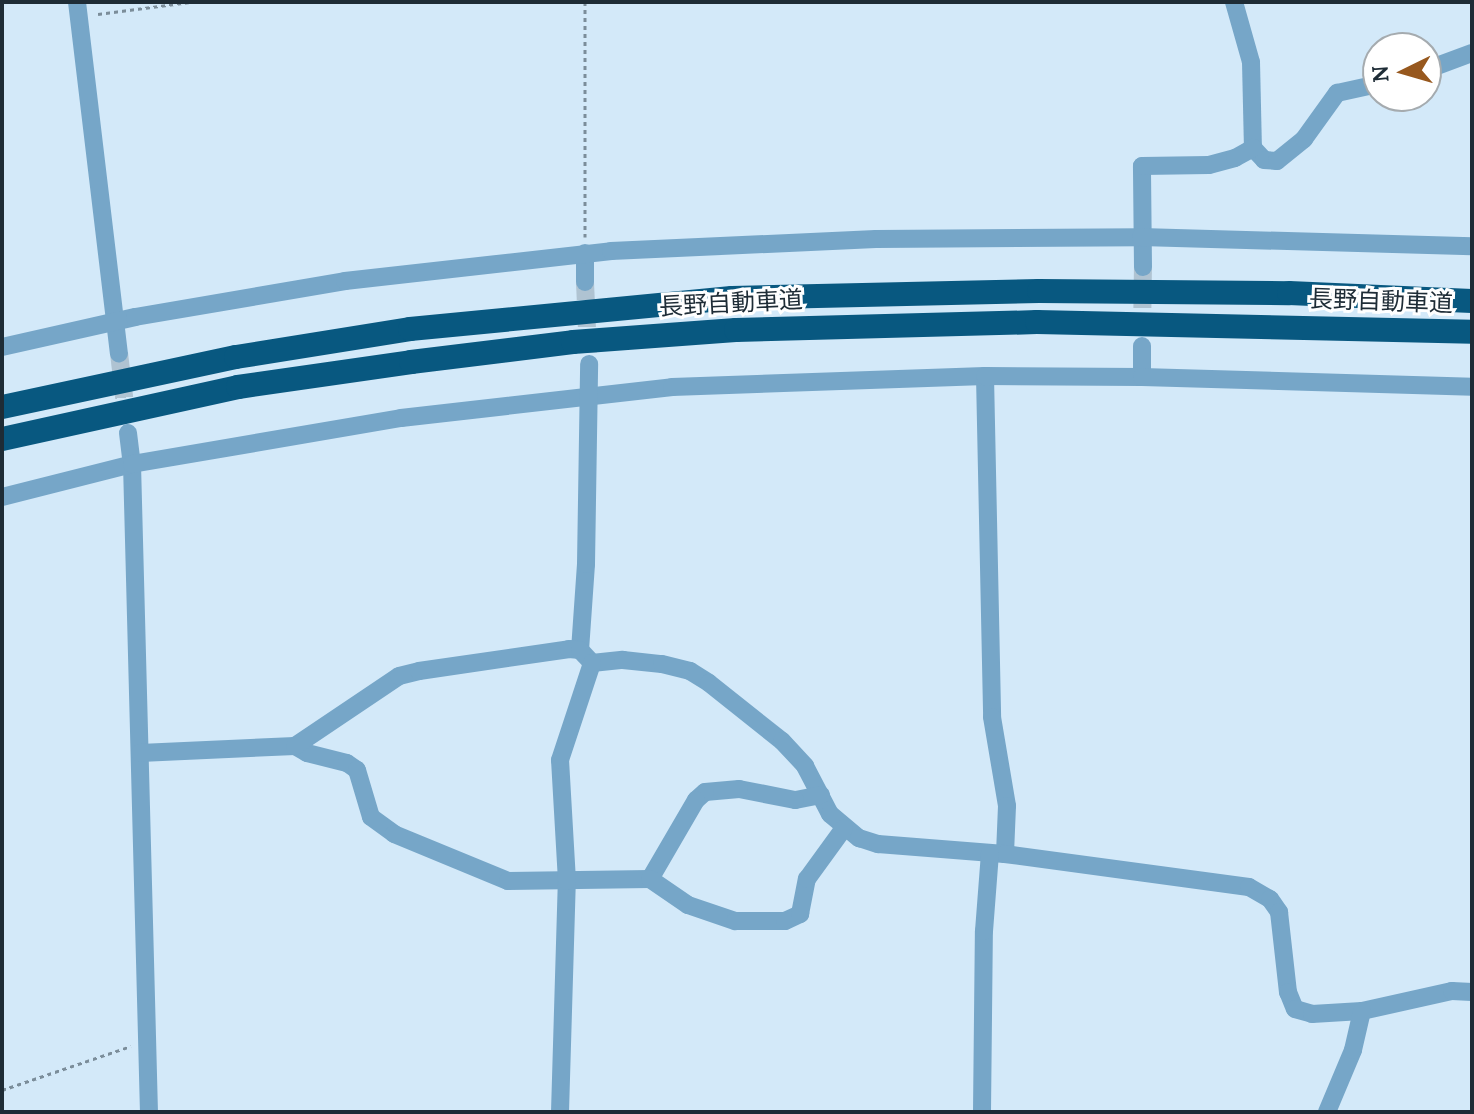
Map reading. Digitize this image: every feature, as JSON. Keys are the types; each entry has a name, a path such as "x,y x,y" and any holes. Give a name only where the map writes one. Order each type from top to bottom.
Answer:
{"highway":[{"name":"長野自動車道","path":"2,407 236,357 410,329 732,298 1039,291 1289,293 1472,301"},
{"name":"長野自動車道","path":"2,439 254,385 573,342 721,331 1037,322 1472,332"}],"street":[{"path":"1234,2 1253,71 1253,148 1264,160 1277,161 1304,139 1337,93 1362,88"},
{"path":"78,9 119,353"},
{"path":"1442,64 1472,53"},
{"path":"1143,267 1142,166 1209,165 1235,158 1253,148"},
{"path":"2,347 115,322 345,281 585,253 876,239 1141,237 1472,246"},
{"path":"585,253 585,282"},
{"path":"1142,346 1142,377"},
{"path":"560,1112 567,881 560,760 586,657 589,364"},
{"path":"982,1112 984,931 1007,806 992,717 985,376"},
{"path":"2,497 132,464 401,418 590,395 855,378 985,376 1142,377 1472,387"},
{"path":"128,433 132,464 149,1112"},
{"path":"140,753 295,746 399,676 569,649 586,657 642,661 690,671 782,741 805,766 830,814 844,828 878,844 997,854 1249,887 1270,899 1279,912 1288,992 1295,1009 1312,1014 1362,1011 1452,991 1472,992"},
{"path":"295,746 307,753 347,763 357,770 371,817 394,834 508,881 650,879 688,905 735,921 785,921 800,914 807,879 844,828"},
{"path":"650,879 696,800 705,792 739,789 795,800 821,795"},
{"path":"1327,1112 1353,1050 1362,1011"}],"path":[{"path":"78,9 190,2"},
{"path":"585,2 585,253"},
{"path":"2,1090 130,1046 147,1044"}],"tunnel":[{"path":"1142,335 1143,267"},
{"path":"585,282 588,353"},
{"path":"119,353 127,422"}]}
